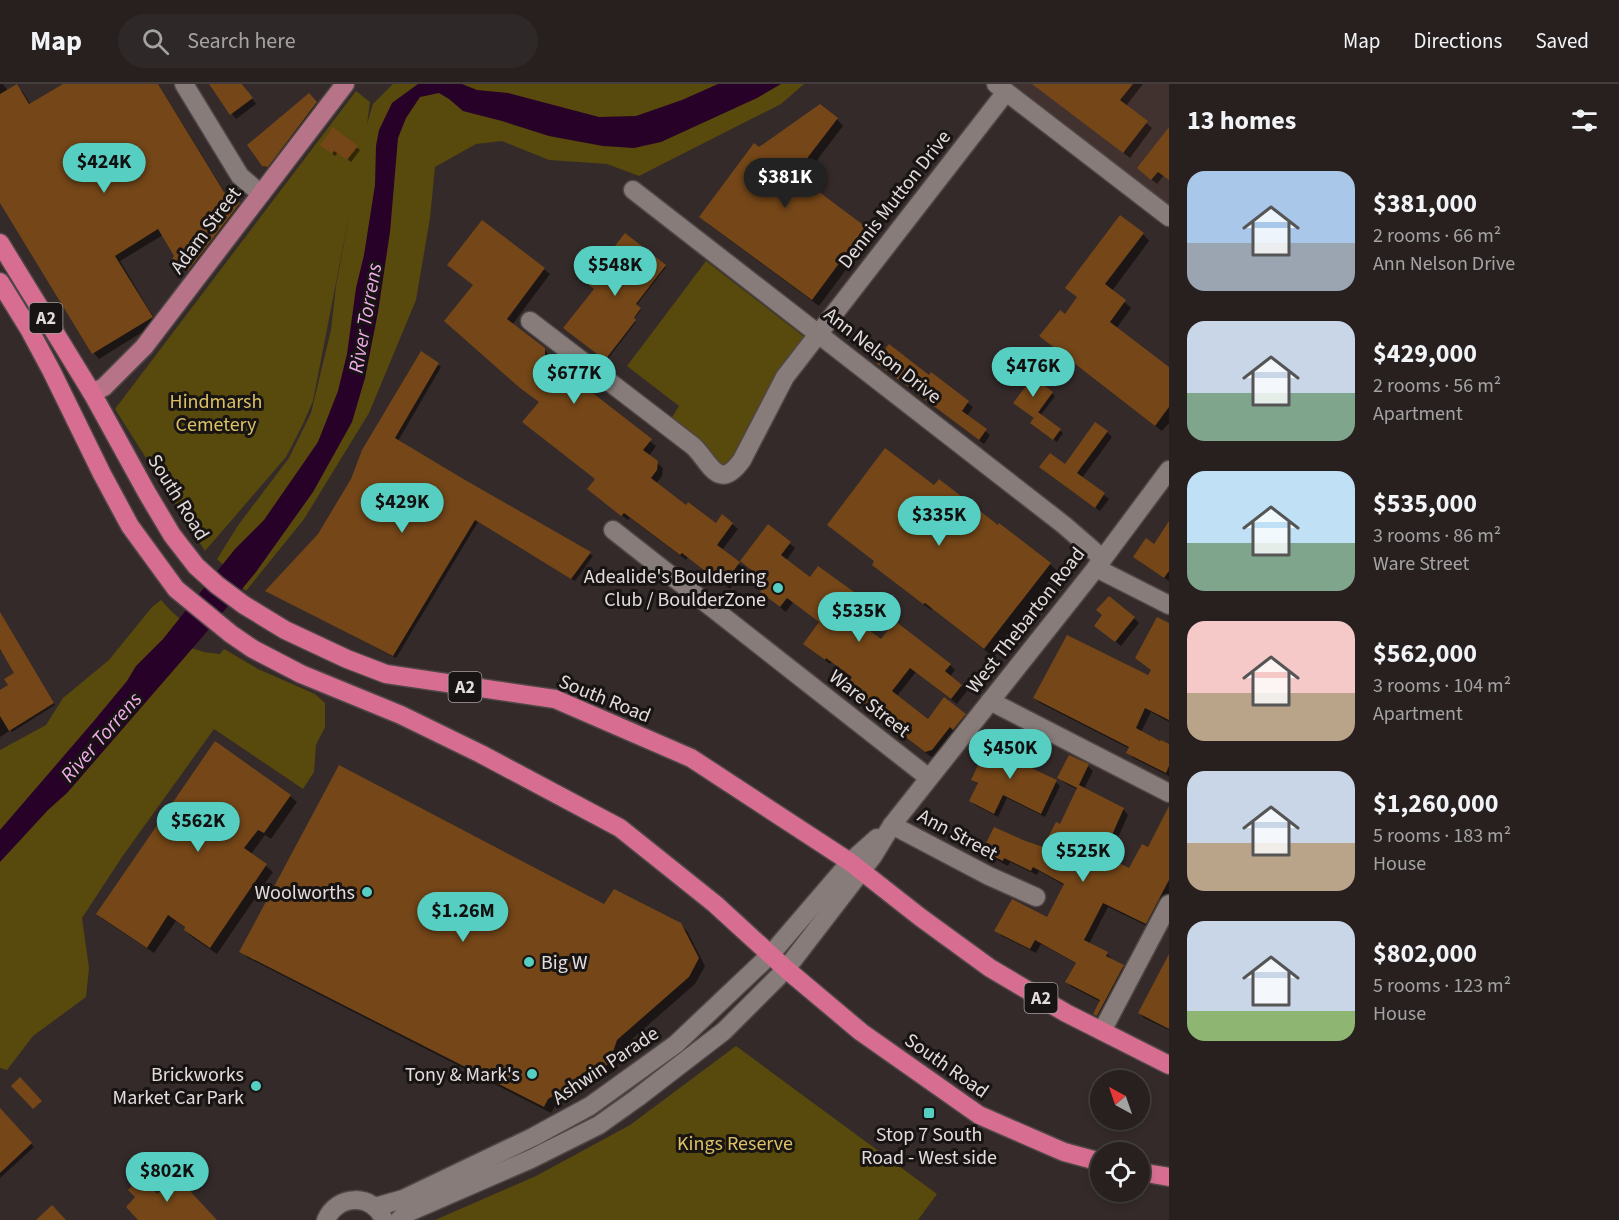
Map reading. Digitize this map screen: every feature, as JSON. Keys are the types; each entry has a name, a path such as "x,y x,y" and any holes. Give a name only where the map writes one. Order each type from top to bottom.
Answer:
{"highway":[{"name":"South Road","path":"0,243 92,393 172,534 196,566 244,605 285,630 347,659 386,674 555,699 691,758 856,866 920,917 990,968 1066,1013 1169,1065"},
{"name":"South Road","path":"0,282 51,370 129,526 176,589 231,634 253,649 300,674 401,715 481,754 620,828 716,904 786,969 861,1032 979,1115 1064,1152 1090,1159"},
{"path":"1150,1174 1169,1177"}],"main road":[{"name":"Adam Street","path":"92,393 104,387 144,347 345,84"}],"street":[{"path":"184,84 240,176 261,194"},
{"path":"1001,88 1169,217"},
{"name":"Dennis Mutton Drive","path":"530,321 702,453 711,469 720,474 728,473 738,466 785,377 1001,88"},
{"name":"Ann Nelson Drive","path":"633,190 1064,525 1099,563 1169,605"},
{"name":"West Thebarton Road","path":"771,954 892,825 1099,563 1169,470"},
{"name":"Ware Street","path":"612,530 929,778"},
{"path":"990,701 1169,793"},
{"name":"Ann Street","path":"892,825 989,876 1036,897"},
{"name":"West Thebarton Road","path":"786,969 856,866"},
{"path":"1102,1031 1169,904"},
{"name":"Ashwin Parade","path":"380,1213 403,1199 533,1137 590,1106 676,1044 771,954"},
{"path":"399,1220 407,1214 531,1159 599,1125 724,1030 786,969"},
{"path":"326,1220 329,1212 342,1202 358,1199 380,1213"}],"shaded area":[{"path":"996,84 1169,84 1169,217"}],"green space":[{"name":"Hindmarsh Cemetery","path":"393,84 804,84 781,104 639,176 607,164 549,160 502,141 476,144 435,167 430,218 416,300 369,413 304,519 246,591 235,581 235,576 217,559 239,524 289,458 311,413 331,330 336,286 350,211 313,401 286,457 205,551 115,409 356,91 370,102 367,124 373,104"},
{"path":"706,261 807,339 742,451 725,469 671,419 679,406 627,366"},
{"path":"161,600 191,628 188,647 220,654 224,649 258,669 315,694 325,703 325,727 316,745 314,772 303,789 214,729 122,857 82,918 89,968 86,997 33,1036 7,1070 0,1068 0,750 46,725 63,698 109,660 152,607"},
{"name":"Kings Reserve","path":"736,1046 937,1194 918,1220 435,1220 536,1176 630,1125"}],"water":[{"name":"River Torrens","path":"418,84 462,84 477,90 508,93 599,117 636,116 682,100 718,84 781,84 757,98 661,142 634,148 603,146 549,136 463,111 439,93 420,97 406,118 398,138 390,232 378,312 365,378 352,422 313,492 256,572 67,793 0,862 0,830 127,681 136,666 163,639 235,549 264,520 318,442 338,391 347,354 356,288 364,255 375,185 376,146 379,130 392,103"}],"building":[{"path":"17,84 29,104 63,84 158,84 224,192 240,203 188,271 172,259 174,256 158,229 115,256 153,317 92,354 0,203 0,94"},
{"path":"209,84 242,84 253,98 230,115"},
{"path":"1032,84 1133,84 1120,100 1148,121 1123,153"},
{"path":"309,93 317,102 268,167 262,166 247,145"},
{"path":"820,104 838,118 795,174 866,227 812,300 699,217 754,143 759,147"},
{"path":"333,127 358,146 347,160 334,151 332,154 320,145"},
{"path":"1169,127 1169,180 1158,172 1151,180 1137,168"},
{"path":"1120,215 1144,233 1105,284 1126,300 1110,322 1169,367 1169,407 1155,426 1039,336 1060,310 1065,314 1077,297 1065,288"},
{"path":"482,220 545,268 507,319 545,348 545,356 652,439 643,450 658,461 657,470 651,478 686,505 688,502 716,523 722,514 733,523 717,545 740,562 723,585 682,553 680,555 624,513 621,516 587,489 595,479 522,422 539,402 444,321 473,285 447,265"},
{"path":"625,233 666,265 636,304 641,308 634,318 636,320 605,360 563,328 594,289 589,285 597,275 594,273"},
{"path":"889,344 929,375 931,372 969,401 962,411 987,429 979,440 875,362"},
{"path":"421,351 439,363 395,438 591,552 571,579 475,520 393,656 265,591 318,534 351,479 362,450"},
{"path":"1033,377 1053,392 1034,418 1013,403"},
{"path":"1038,412 1061,429 1053,440 1030,423"},
{"path":"1095,422 1108,431 1077,473 1105,493 1095,508 1039,467 1050,453 1065,464"},
{"path":"885,448 934,485 939,479 1051,563 984,649 872,565 874,561 827,525"},
{"path":"1169,521 1169,571 1164,578 1133,557 1146,538 1154,544"},
{"path":"768,524 791,542 781,555 810,577 818,566 868,602 855,620 881,639 895,621 951,664 945,671 962,685 951,699 910,668 892,691 928,719 944,697 966,714 953,730 950,727 932,750 925,752 843,689 852,677 803,644 819,622 787,598 780,607 760,592 767,582 740,561"},
{"path":"1109,596 1135,617 1115,642 1094,626 1102,615 1096,610"},
{"path":"0,612 54,703 9,731 0,716 0,690 8,685 4,679 14,673 0,649"},
{"path":"1157,617 1169,623 1169,720 1145,708 1136,728 1169,744 1169,766 1166,773 1126,753 1129,747 1033,698 1067,635 1148,675 1151,670 1135,658"},
{"path":"1010,733 1026,746 1014,760 1057,780 1041,814 1003,795 994,814 969,801 978,783 971,780 981,759 986,762"},
{"path":"215,741 291,795 264,833 258,830 244,848 267,864 210,948 184,930 185,927 168,915 147,948 96,914"},
{"path":"1069,755 1089,764 1079,785 1124,808 1103,855 1129,868 1142,844 1148,847 1169,806 1169,880 1146,924 1103,903 1084,940 1108,952 1106,956 1124,965 1097,1016 1093,1014 1100,1000 1065,982 1076,963 1035,940 1030,949 994,931 1012,899 1047,917 1064,884 1033,867 1031,871 1004,858 1003,861 982,851 994,827 1043,847 1056,822 1060,824 1077,788 1057,778"},
{"path":"339,765 604,904 614,889 681,923 699,958 689,977 617,1040 609,1064 548,1099 544,1107 239,952"},
{"path":"1169,954 1169,1029 1138,1013"},
{"path":"20,1077 42,1101 33,1109 11,1086"},
{"path":"0,1108 32,1143 0,1173"},
{"path":"176,1176 217,1220 138,1220 126,1207 135,1197 128,1190 141,1177 157,1194"},
{"path":"52,1205 66,1220 36,1220"}],"place":[{"name":"Adealide's Bouldering Club / BoulderZone","path":"778,588"},
{"name":"Woolworths","path":"367,892"},
{"name":"Big W","path":"529,962"},
{"name":"Tony & Mark's","path":"532,1074"},
{"name":"Brickworks Market Car Park","path":"256,1086"},
{"name":"Stop 7 South Road - West side","path":"929,1113"}]}
